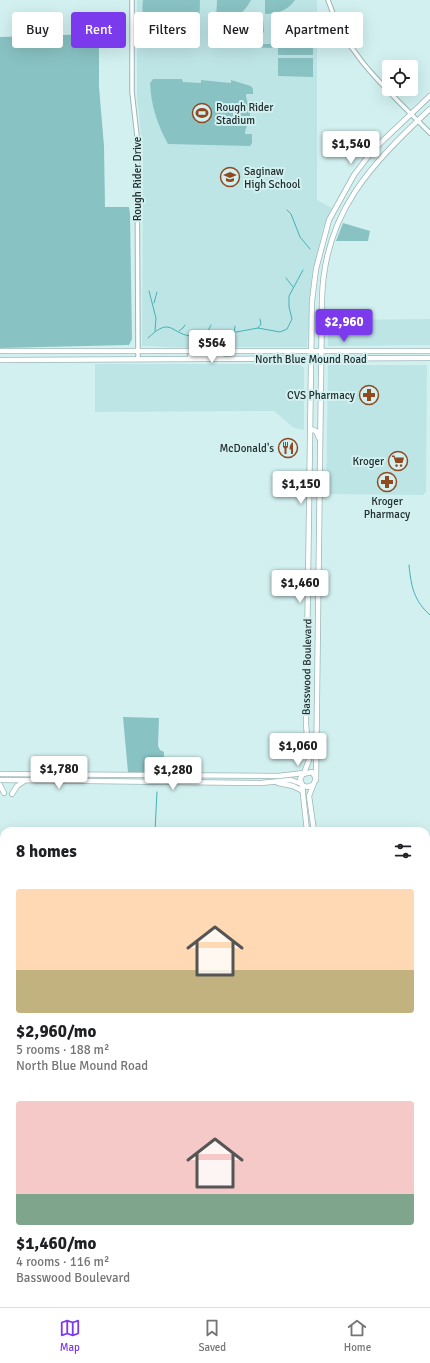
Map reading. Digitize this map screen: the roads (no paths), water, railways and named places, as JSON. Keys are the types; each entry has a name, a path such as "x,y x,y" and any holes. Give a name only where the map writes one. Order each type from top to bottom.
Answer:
{"main road":[{"name":"Basswood Boulevard","path":"304,773 309,760 306,724 311,352 314,278 320,248 330,220 343,192 367,157 430,96"},
{"name":"Basswood Boulevard","path":"316,780 323,277 330,247 339,221 349,201 369,170 430,109"},
{"name":"North Blue Mound Road","path":"0,351 430,351"},
{"path":"184,359 189,356 222,355 226,351"},
{"name":"North Blue Mound Road","path":"0,360 138,358 430,358"},
{"path":"310,428 317,432 321,445"},
{"path":"0,774 278,776 312,772 316,780 309,796 313,827"},
{"path":"304,773 301,778 307,827"},
{"path":"0,780 275,783 293,786 303,792"},
{"path":"12,794 19,784 26,780"},
{"path":"275,783 290,780 307,787 313,786"},
{"path":"0,785 4,793"}],"street":[{"name":"Rough Rider Drive","path":"132,0 132,92 137,140 138,358"},
{"path":"328,0 340,31 356,56 430,133"}],"waterway":[{"path":"287,210 291,214 300,237 310,249"},
{"path":"231,333 258,328 280,332 287,329 292,319 289,307 289,296 303,270"},
{"path":"286,278 293,287"},
{"path":"149,291 156,318 155,331"},
{"path":"154,303 157,292"},
{"path":"258,328 261,324 260,319"},
{"path":"179,331 185,325"},
{"path":"207,333 211,325"},
{"path":"234,333 235,326"},
{"path":"148,338 156,331 166,327 190,336 216,333"},
{"path":"409,565 414,593 420,604 430,615"},
{"path":"155,827 157,792"}],"place":[{"name":"Rough Rider Stadium","path":"202,113"},
{"name":"Saginaw High School","path":"230,177"},
{"name":"CVS Pharmacy","path":"369,395"},
{"name":"McDonald's","path":"288,448"},
{"name":"Kroger","path":"398,461"},
{"name":"Kroger Pharmacy","path":"387,482"}]}
